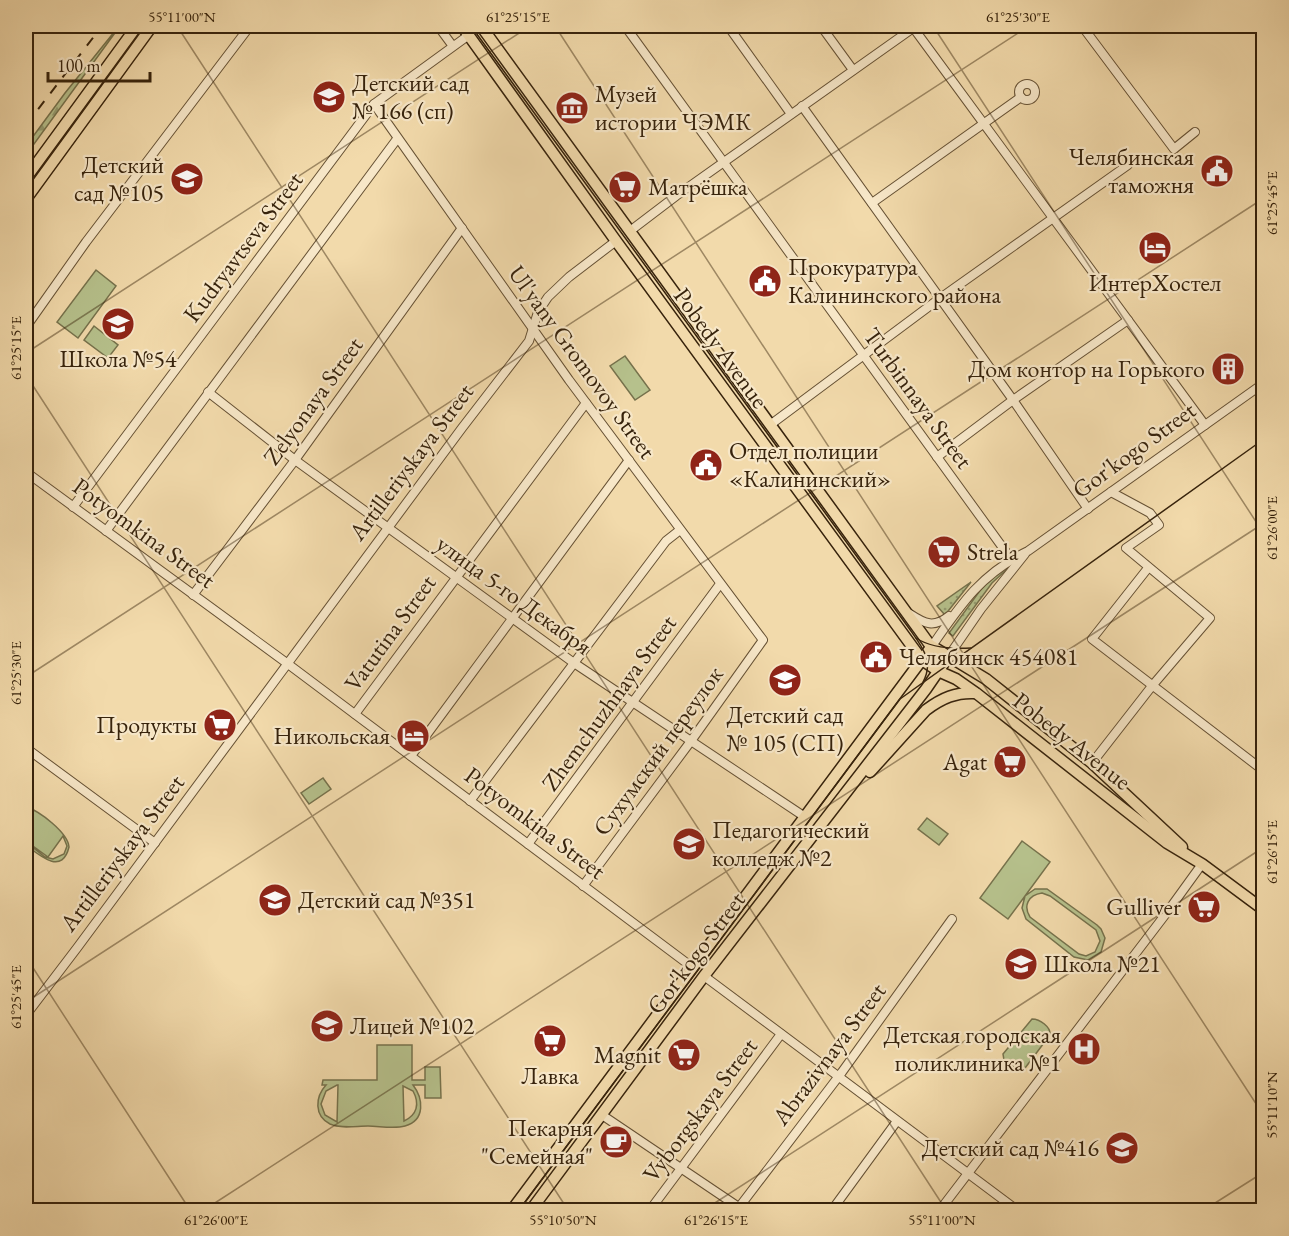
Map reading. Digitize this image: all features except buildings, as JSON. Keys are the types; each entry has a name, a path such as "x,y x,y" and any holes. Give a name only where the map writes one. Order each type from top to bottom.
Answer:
{"main road":[{"path":"26,178 136,26"},
{"path":"26,198 152,26"},
{"name":"Pobedy Avenue","path":"482,26 932,646 987,679 1092,763 1173,837 1188,854"},
{"name":"Pobedy Avenue","path":"466,30 616,242 922,660 976,693 1167,843 1188,854 1263,910"},
{"name":"Artilleriyskaya Street","path":"616,242 630,231"},
{"name":"Gor'kogo Street","path":"512,1210 932,646"},
{"name":"Gor'kogo Street","path":"531,1210 704,976 926,689 948,657"},
{"path":"844,794 861,782 926,710 953,695 963,692 976,693"},
{"path":"767,868 779,878"},
{"name":"Potyomkina Street","path":"692,967 704,976"}],"street":[{"path":"26,327 250,26"},
{"path":"438,26 452,45"},
{"name":"Turbinnaya Street","path":"625,26 1011,559"},
{"path":"728,26 791,114"},
{"path":"821,26 853,70"},
{"path":"914,26 1205,425"},
{"name":"Artilleriyskaya Street","path":"630,231 914,26"},
{"path":"1082,26 1174,149 1195,132"},
{"name":"Kudryavtseva Street","path":"73,507 374,104 452,45 466,30"},
{"path":"872,203 1021,97"},
{"name":"Ul'yany Gromovoy Street","path":"374,104 586,403 763,640"},
{"path":"802,106 1013,400 1088,509"},
{"path":"106,531 397,139"},
{"path":"770,425 939,299 1128,165"},
{"name":"Zelyonaya Street","path":"193,595 295,460 462,228"},
{"name":"Artilleriyskaya Street","path":"26,1015 529,341 539,311 555,289 616,242"},
{"path":"937,458 1013,400 1128,320"},
{"name":"Gor'kogo Street","path":"932,646 969,594 982,580 1088,509 1263,382"},
{"name":"улица 5-го Декабря","path":"208,392 295,460 574,663 805,817"},
{"name":"Vatutina Street","path":"355,714 586,403"},
{"path":"411,756 629,460"},
{"name":"Potyomkina Street","path":"26,472 288,664 692,967"},
{"path":"1092,763 1152,686 1210,618 1126,548 1159,525 1150,513 1111,492"},
{"path":"470,801 666,541 680,530"},
{"name":"Gor'kogo Street","path":"948,657 981,609 1028,551"},
{"path":"1148,568 1092,639 1263,771"},
{"name":"Zhemchuzhnaya Street","path":"528,844 720,584"},
{"name":"Gor'kogo Street","path":"905,611 923,623 932,625 942,622 959,609"},
{"name":"Сухумский переулок","path":"584,886 692,741 763,640"},
{"path":"26,748 155,843"},
{"path":"940,1210 1202,864"},
{"name":"Abrazivnaya Street","path":"739,1210 952,919"},
{"name":"Potyomkina Street","path":"704,976 1017,1210"},
{"name":"Vyborgskaya Street","path":"650,1210 782,1034"},
{"path":"602,1115 739,1210"},
{"path":"832,1210 897,1121"}],"green space":[{"path":"120,26 26,155 26,146"},
{"path":"96,270 116,286 78,338 57,322"},
{"path":"94,326 118,345 108,358 84,340"},
{"path":"625,356 650,390 635,400 610,366"},
{"path":"1018,559 992,583 953,636 949,633 987,581"},
{"path":"971,582 945,615 937,606"},
{"path":"323,778 331,789 309,804 301,793"},
{"path":"26,807 45,818 64,835 69,847 66,856 61,860 56,862 43,858 26,845 26,842 45,857 53,859 64,854 67,846 63,836 48,857 26,841 26,816 29,811"},
{"path":"927,818 948,834 939,845 918,829"},
{"path":"1022,841 1050,862 1008,919 980,898"},
{"path":"1035,889 1047,889 1101,929 1105,938 1101,952 1088,960 1074,957 1026,919 1022,908 1025,896","holes":["1042,893 1050,896 1096,930 1100,941 1095,952 1086,956 1079,954 1030,917 1027,909 1030,899"]},
{"path":"1032,1019 1044,1024 1049,1029 1050,1035 1025,1068 1018,1070 1004,1060 1003,1054"},
{"path":"377,1045 412,1045 412,1080 425,1080 425,1067 440,1067 441,1098 425,1098 425,1085 413,1085 419,1096 421,1108 417,1119 401,1127 339,1126 330,1124 321,1116 318,1101 326,1085 322,1085 323,1080 377,1080","holes":["338,1085 337,1122 325,1115 321,1104 326,1091","403,1086 413,1091 417,1105 412,1116 404,1121"]}],"tram line":[{"path":"471,26 915,637 926,655 927,668 923,682"},
{"path":"519,1210 900,699 1264,439"},
{"path":"916,638 942,647 971,648"}],"railway":[{"path":"26,125 102,26"}],"place":[{"name":"Детский сад № 166 (сп)","path":"329,97"},
{"name":"Музей истории ЧЭМК","path":"572,108"},
{"name":"Челябинская таможня","path":"1217,171"},
{"name":"Детский сад №105","path":"187,179"},
{"name":"Матрёшка","path":"625,187"},
{"name":"ИнтерХостел","path":"1155,248"},
{"name":"Прокуратура Калининского района","path":"765,281"},
{"name":"Школа №54","path":"118,324"},
{"name":"Дом контор на Горького","path":"1228,369"},
{"name":"Отдел полиции «Калининский»","path":"706,465"},
{"name":"Strela","path":"944,552"},
{"name":"Челябинск 454081","path":"876,657"},
{"name":"Детский сад № 105 (СП)","path":"785,680"},
{"name":"Продукты","path":"220,725"},
{"name":"Никольская","path":"413,736"},
{"name":"Agat","path":"1010,762"},
{"name":"Педагогический колледж №2","path":"689,844"},
{"name":"Детский сад №351","path":"275,900"},
{"name":"Gulliver","path":"1204,907"},
{"name":"Школа №21","path":"1021,964"},
{"name":"Лицей №102","path":"327,1026"},
{"name":"Лавка","path":"550,1041"},
{"name":"Детская городская поликлиника №1","path":"1084,1049"},
{"name":"Magnit","path":"684,1055"},
{"name":"Пекарня \"Семейная\"","path":"616,1142"},
{"name":"Детский сад №416","path":"1122,1148"}]}
